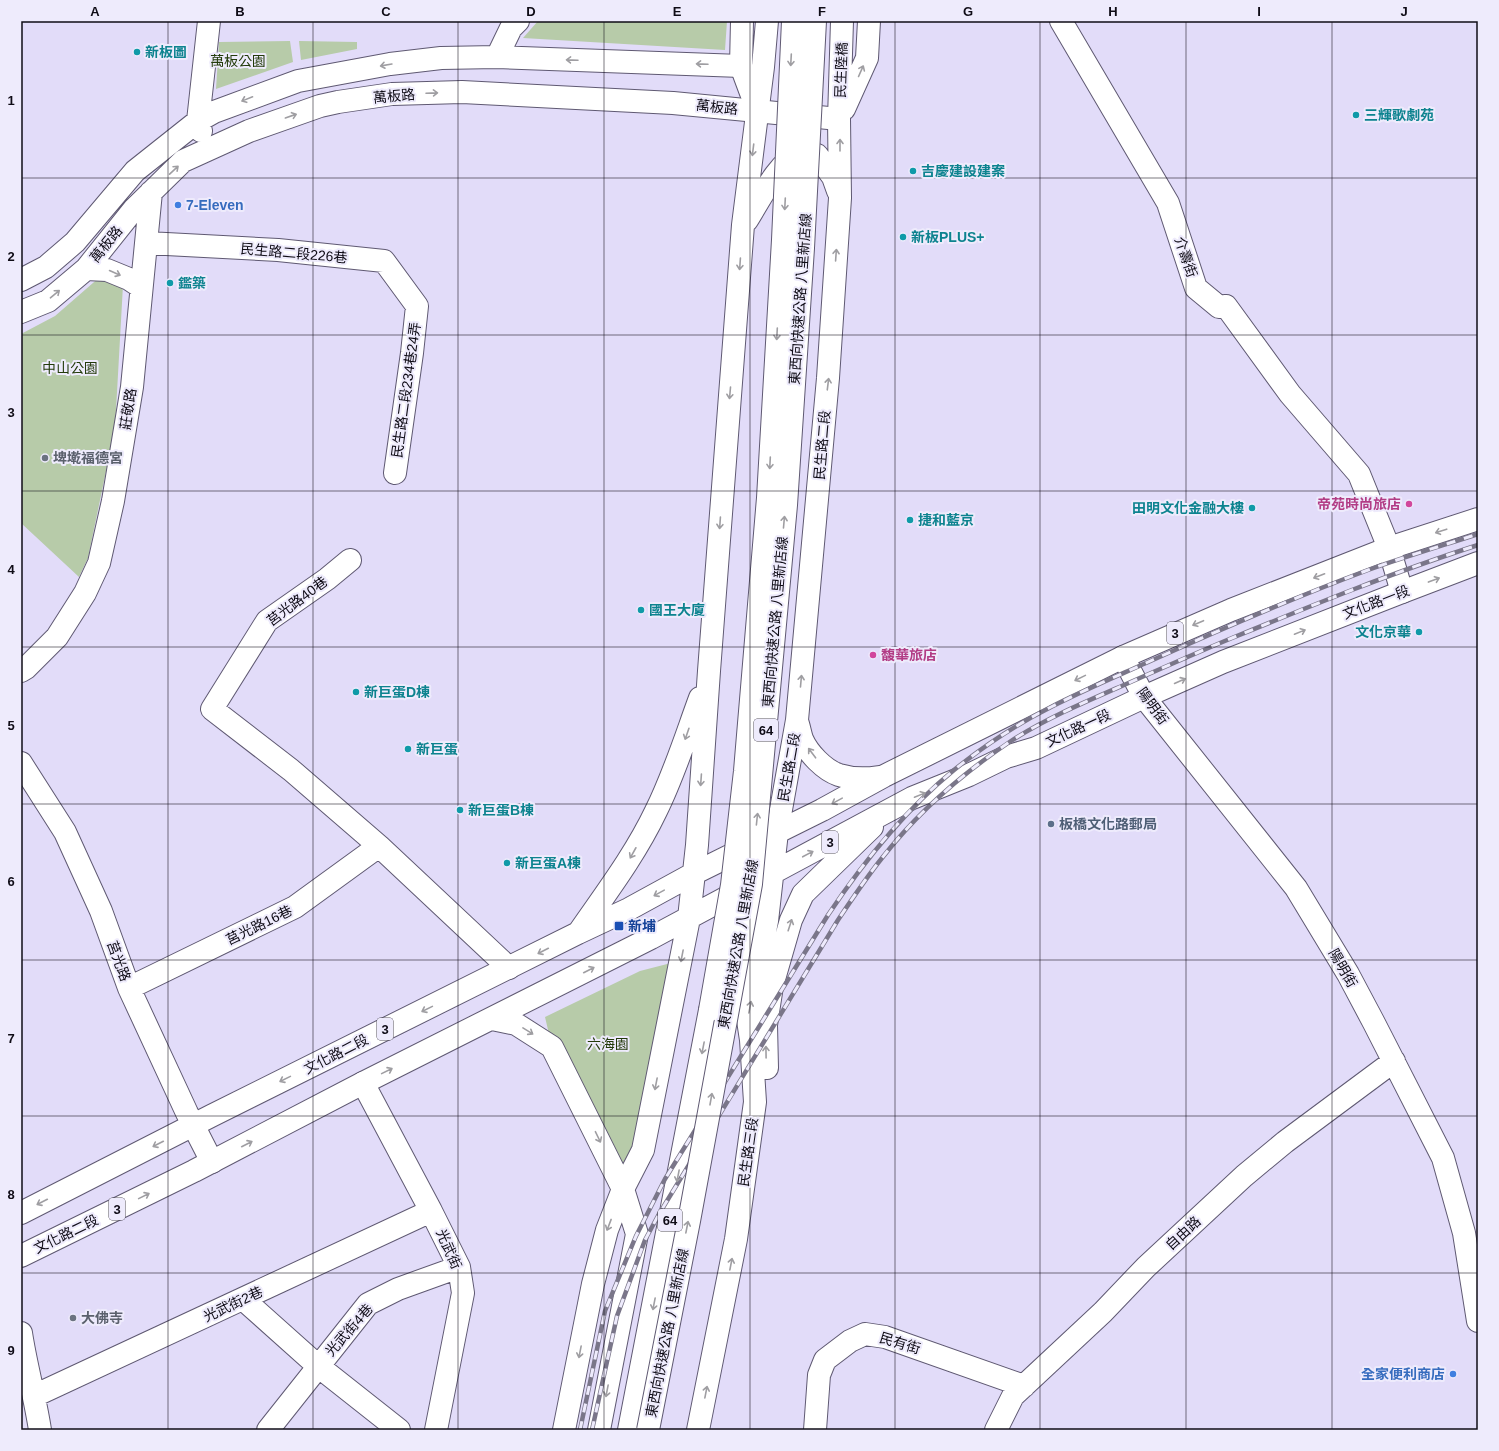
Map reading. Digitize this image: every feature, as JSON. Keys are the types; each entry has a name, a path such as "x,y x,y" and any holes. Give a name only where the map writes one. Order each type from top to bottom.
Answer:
{"main road":[{"path":"208,150 198,121 209,21"},
{"path":"497,57 511,28 518,21"},
{"path":"742,21 740,66 758,112"},
{"path":"564,1430 593,1284 607,1230 623,1189 643,1150 689,918 697,845 744,225 763,68 767,21"},
{"name":"東西向快速公路 八里新店線","path":"629,1430 710,1010 732,885 745,771 768,498 793,21"},
{"name":"東西向快速公路 八里新店線","path":"648,1430 690,1213 750,884 786,505 803,248 815,21"},
{"name":"民生陸橋","path":"839,119 842,21"},
{"name":"民生路二段","path":"774,872 777,832 797,720 828,378 840,198 839,119 867,58 869,21"},
{"name":"介壽街","path":"1061,21 1168,203 1196,288 1219,307 1226,306 1290,394 1359,474 1390,548"},
{"name":"萬板路","path":"21,280 46,267 75,242 135,171 198,121 221,109 298,81 390,64 441,58 497,57 740,66"},
{"name":"萬板路","path":"21,312 48,301 86,269 134,208 183,161 249,131 320,106 392,94 462,92 673,103 839,119"},
{"path":"744,225 778,172 792,156 801,151 817,155 826,165 833,177 840,198"},
{"name":"莊敬路","path":"21,671 26,668 57,637 85,592 99,563 113,501 132,387 151,192"},
{"name":"民生路二段226巷","path":"147,243 278,250 384,261 417,306"},
{"path":"86,269 107,270 141,287"},
{"name":"民生路二段234巷24弄","path":"394,473 412,354 417,306"},
{"name":"3","path":"693,874 884,776 1123,657 1231,610 1390,548 1478,518"},
{"path":"1390,548 1402,592"},
{"name":"莒光路40巷","path":"350,560 327,579 267,621 212,709 291,770 379,846"},
{"name":"文化路一段","path":"689,918 912,798 969,775 1006,757 1036,748 1144,697 1223,662 1478,563"},
{"name":"陽明街","path":"1123,657 1144,697 1296,888 1348,974 1443,1158 1464,1233 1478,1321"},
{"path":"578,933 630,859 656,812 677,762 709,671"},
{"path":"797,720 802,739 809,750 828,768 839,775 865,779 884,776"},
{"name":"莒光路","path":"21,763 66,832 101,911 129,988 193,1125 212,1162"},
{"path":"755,1102 767,1083 766,1025 772,986 791,920 803,894 845,855 886,813"},
{"path":"379,846 509,968"},
{"name":"莒光路16巷","path":"129,988 295,908 379,846"},
{"name":"民生路三段","path":"698,1430 736,1239 755,1102 751,1040 748,1020 767,922 774,872"},
{"name":"文化路二段","path":"21,1213 193,1125 578,933 629,910 693,874"},
{"name":"文化路二段","path":"21,1256 212,1162 363,1083 689,918"},
{"path":"492,1019 516,1024 552,1047 623,1189 637,1234 599,1430"},
{"name":"自由路","path":"996,1430 1013,1396 1103,1312 1146,1267 1244,1176 1285,1142 1394,1061"},
{"name":"光武街","path":"363,1083 432,1211 459,1267 464,1293 436,1430"},
{"name":"光武街2巷","path":"34,1396 432,1211"},
{"name":"光武街4巷","path":"268,1430 368,1304 398,1289 459,1267"},
{"path":"243,1299 318,1366 399,1430"},
{"path":"21,1333 23,1359 34,1396 40,1430"},
{"name":"民有街","path":"815,1430 819,1374 825,1360 850,1340 866,1334 885,1337 1024,1386"}],"green space":[{"path":"538,21 727,21 725,50 523,38"},
{"name":"萬板公園","path":"290,41 293,62 216,89 219,42"},
{"path":"299,41 357,42 357,49 301,60"},
{"name":"中山公園","path":"101,276 123,285 115,428 88,558 79,577 21,523 21,334 55,316"},
{"name":"六海園","path":"671,963 643,1150 623,1189 552,1047 545,1017 640,971"}],"railway":[{"path":"580,1430 605,1311 636,1236 665,1179 828,915 871,856 918,802 977,752 1013,728 1075,695 1201,638 1312,592 1382,565 1478,534"},
{"path":"592,1430 617,1316 645,1240 659,1214 838,920 882,858 926,809 942,794 993,753 1038,725 1066,711 1205,649 1293,613 1447,555 1478,545"}],"place":[{"name":"新板圖","path":"137,52"},
{"name":"三輝歌劇苑","path":"1356,115"},
{"name":"吉慶建設建案","path":"913,171"},
{"name":"7-Eleven","path":"178,205"},
{"name":"新板PLUS+","path":"903,237"},
{"name":"鑑築","path":"170,283"},
{"name":"埤墘福德宮","path":"45,458"},
{"name":"帝苑時尚旅店","path":"1409,504"},
{"name":"田明文化金融大樓","path":"1252,508"},
{"name":"捷和藍京","path":"910,520"},
{"name":"國王大廈","path":"641,610"},
{"name":"文化京華","path":"1419,632"},
{"name":"馥華旅店","path":"873,655"},
{"name":"新巨蛋D棟","path":"356,692"},
{"name":"新巨蛋","path":"408,749"},
{"name":"新巨蛋B棟","path":"460,810"},
{"name":"板橋文化路郵局","path":"1051,824"},
{"name":"新巨蛋A棟","path":"507,863"},
{"name":"新埔","path":"619,926"},
{"name":"大佛寺","path":"73,1318"},
{"name":"全家便利商店","path":"1453,1374"}]}
